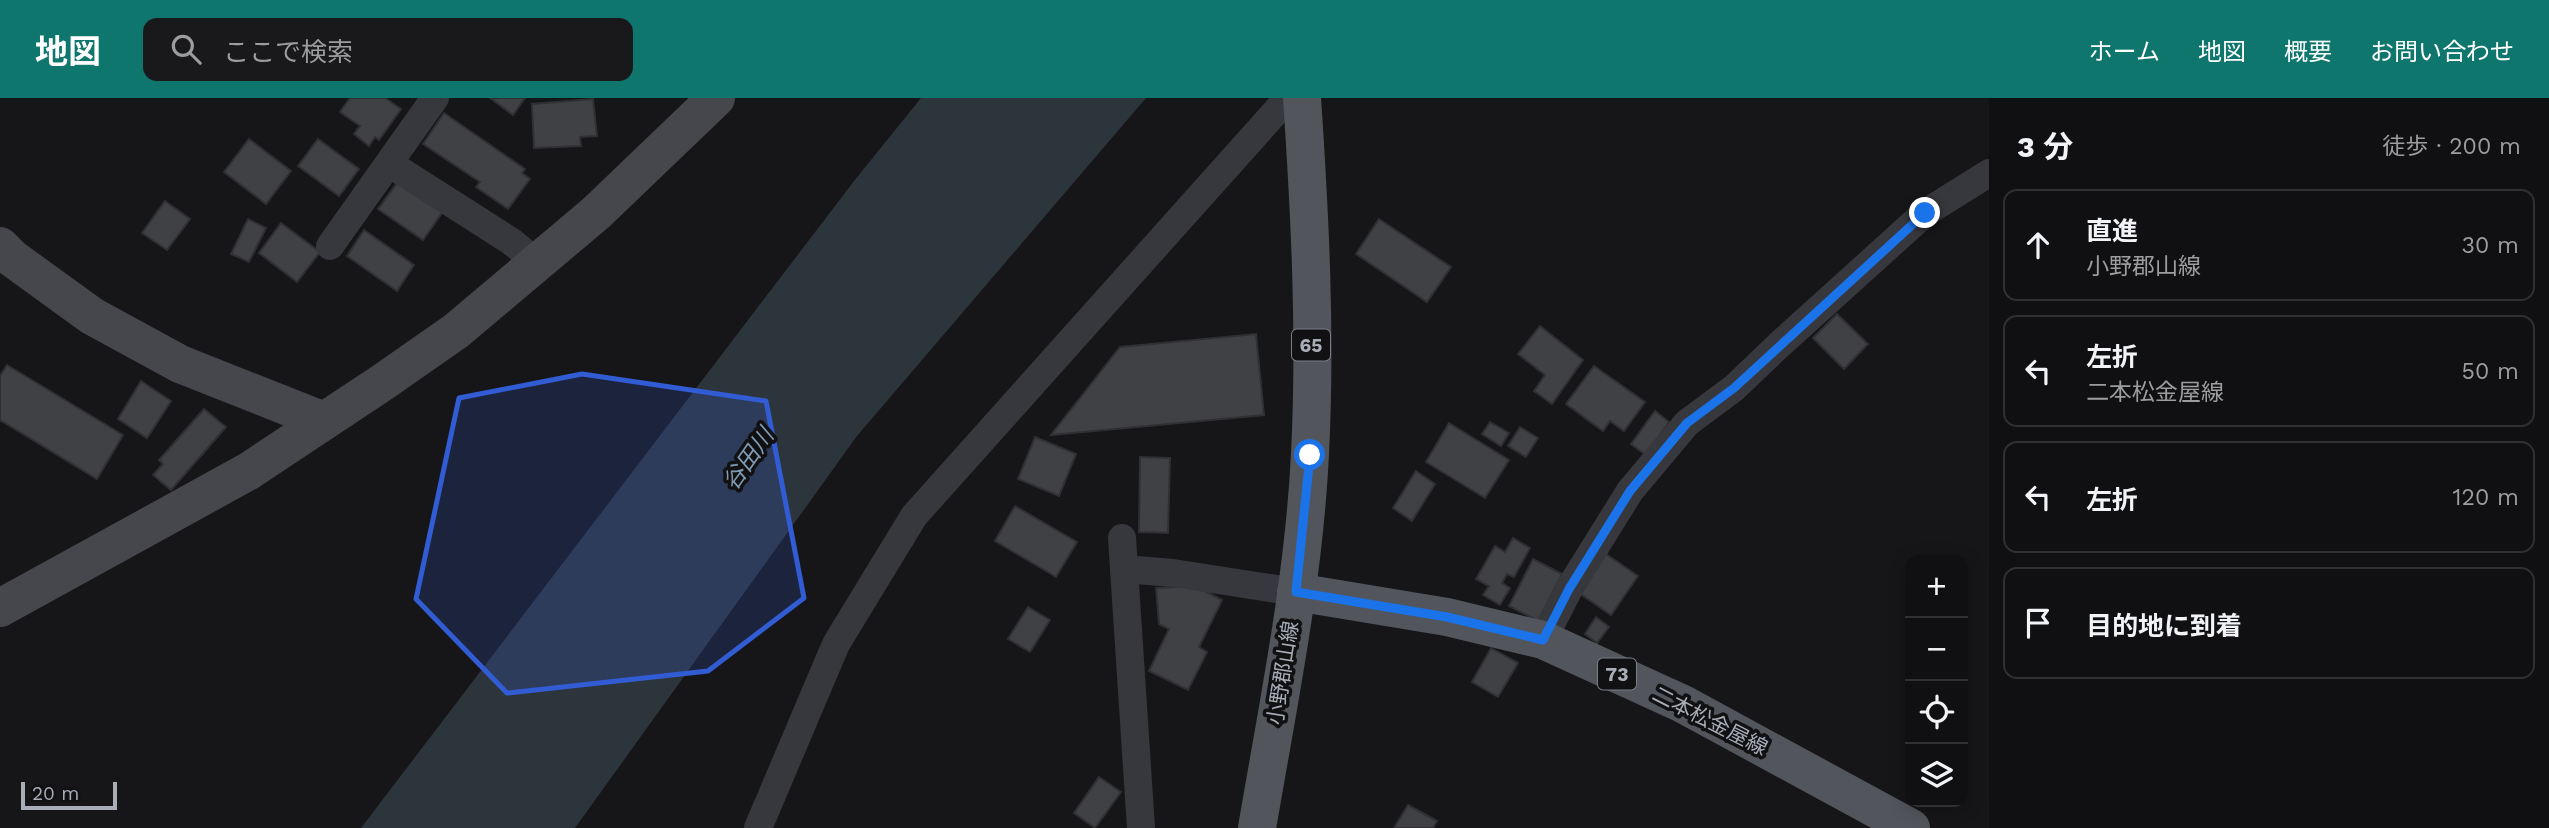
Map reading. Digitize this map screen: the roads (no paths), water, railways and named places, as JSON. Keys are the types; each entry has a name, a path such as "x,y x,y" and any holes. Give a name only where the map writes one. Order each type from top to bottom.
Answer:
{"main road":[{"name":"小野郡山線","path":"1257,828 1296,592 1311,442 1312,255 1302,98"},
{"name":"二本松金屋線","path":"1296,592 1447,617 1543,640 1683,704 1911,828"}],"street":[{"path":"330,246 435,98"},
{"path":"0,608 249,471 456,331 596,213 716,98"},
{"path":"758,828 836,644 914,516 1288,98"},
{"path":"390,164 512,242 537,262"},
{"path":"1543,640 1569,589 1630,491 1687,423 1734,388 1925,213 1989,173"},
{"path":"0,246 12,258 92,316 180,365 324,421"},
{"path":"1122,538 1141,828"},
{"path":"1124,569 1173,573 1296,592"}],"water":[{"name":"谷田川","path":"921,98 1146,98 857,436 575,828 361,828 854,181"}]}
